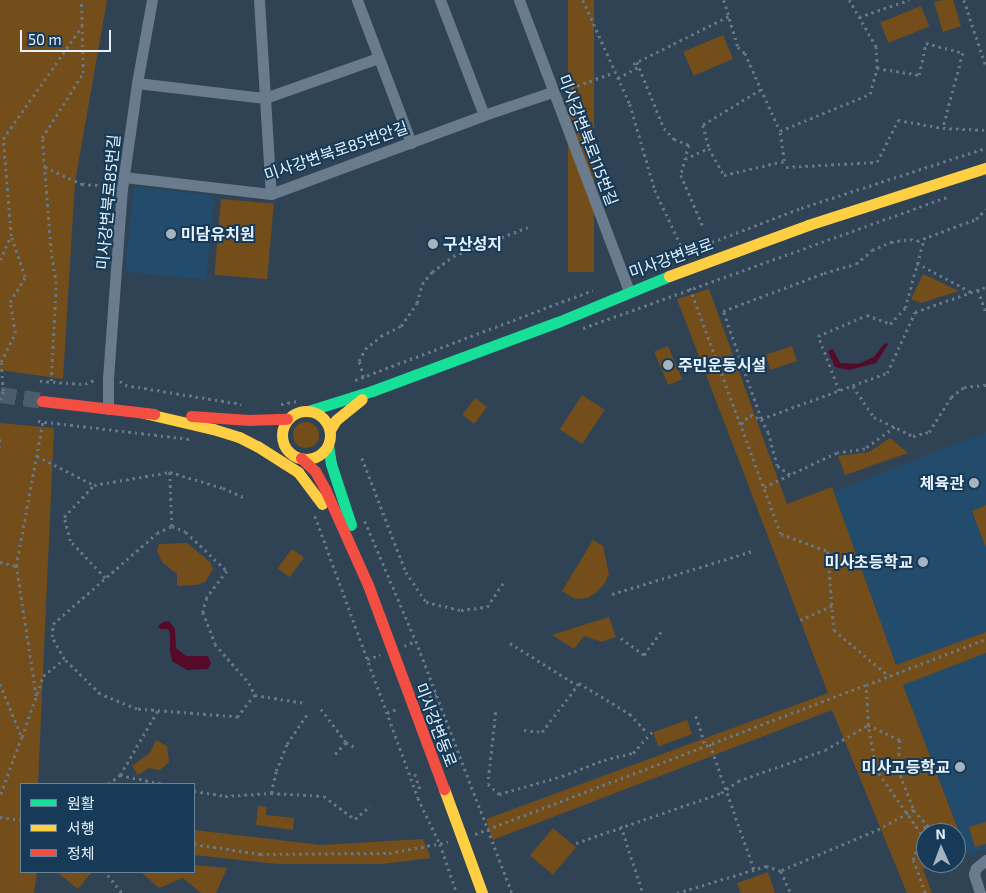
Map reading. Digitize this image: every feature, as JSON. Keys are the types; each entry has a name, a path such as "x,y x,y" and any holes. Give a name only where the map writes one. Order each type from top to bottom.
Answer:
{"main road":[{"name":"미사강변북로","path":"372,391 558,322 629,291 808,225 986,168"},
{"path":"274,440 287,419 294,414 372,391"},
{"path":"360,568 349,517 331,464 328,445 330,430 343,413 372,391"},
{"path":"42,401 144,413 249,420 287,419"},
{"path":"308,410 322,417 330,430"},
{"path":"144,413 239,437 284,461 310,486 360,568"},
{"path":"195,416 249,430 274,440 301,458 314,471 325,489 360,568"},
{"path":"301,458 317,456 328,445"},
{"name":"미사강변동로","path":"360,568 368,585 482,893"}],"street":[{"name":"미사강변북로85번길","path":"108,409 108,378 124,177 137,83 152,0"},
{"path":"259,0 271,194"},
{"path":"357,0 411,143"},
{"path":"440,0 484,115"},
{"name":"미사강변북로115번길","path":"519,0 558,91 629,291"},
{"path":"137,83 265,98 378,58"},
{"name":"미사강변북로85번안길","path":"124,177 271,194 484,115 558,91"},
{"path":"980,893 974,874 976,868 986,860"}],"path":[{"path":"51,382 56,284 51,252 42,138 83,73 80,0"},
{"path":"583,0 630,104 655,190 684,252"},
{"path":"724,0 738,46 746,53 780,131 784,161 724,175 709,148 703,125 762,90"},
{"path":"780,131 870,94 877,68 876,47 849,0"},
{"path":"859,18 909,0"},
{"path":"964,0 986,66"},
{"path":"703,226 681,174 689,144 674,139 664,128 635,63 729,16"},
{"path":"0,400 3,392 1,362 15,333 10,302 25,277 11,236 3,139 82,26"},
{"path":"877,68 918,75 926,43 963,53 943,128"},
{"path":"618,78 638,67"},
{"path":"558,91 615,72"},
{"path":"786,167 877,162 898,120 943,128 986,130"},
{"path":"685,159 709,148"},
{"path":"658,262 801,208 986,148"},
{"path":"44,167 82,184 114,186"},
{"path":"580,329 949,196"},
{"path":"790,475 776,466 768,433 761,419 723,311 824,273 856,264 872,250 891,242 924,239 976,219 986,209"},
{"path":"363,377 360,361 364,349 381,336 401,326 417,303 422,284 432,272 453,256 528,227"},
{"path":"0,260 11,236"},
{"path":"839,391 818,336 867,315 890,324 905,308 924,239"},
{"path":"917,263 971,292"},
{"path":"740,425 750,415 761,419 887,373 915,312 986,287"},
{"path":"690,288 781,534 828,551 834,630 889,676"},
{"path":"347,383 593,290"},
{"path":"978,290 986,312"},
{"path":"118,375 126,385 250,406"},
{"path":"40,381 85,384 97,378"},
{"path":"853,386 874,417 913,436 929,432 951,397 964,387 986,386"},
{"path":"274,405 301,400"},
{"path":"38,421 194,440"},
{"path":"36,696 16,566 43,421"},
{"path":"763,487 837,453 865,448 895,427"},
{"path":"0,439 0,447"},
{"path":"38,456 94,485 170,472 223,488 245,498"},
{"path":"362,458 406,572 426,602 461,610 487,607 504,582"},
{"path":"170,472 172,526"},
{"path":"94,485 64,517 70,541 105,578"},
{"path":"313,511 418,798 440,844 457,893"},
{"path":"364,517 416,641 512,893"},
{"path":"172,526 186,532 227,571 207,598 202,612 215,644 249,683 255,696 238,717 137,709 100,694 64,659 52,637 53,624 157,533 172,526"},
{"path":"612,594 753,551"},
{"path":"0,562 16,566"},
{"path":"800,620 832,606"},
{"path":"621,638 644,655 662,630"},
{"path":"487,830 986,639"},
{"path":"510,643 577,685"},
{"path":"0,797 43,676 64,659"},
{"path":"496,712 488,784 499,794 562,776 604,760 633,753 650,733 630,714 579,682 542,732 524,730"},
{"path":"0,684 22,737"},
{"path":"866,685 868,724 876,770 916,827"},
{"path":"255,696 305,703"},
{"path":"321,709 346,742 356,748"},
{"path":"109,783 120,775 158,710"},
{"path":"271,793 276,771 287,744 308,712"},
{"path":"696,716 706,746"},
{"path":"576,843 726,790 738,781 824,750 868,724"},
{"path":"868,724 900,740 898,769 914,810 925,823"},
{"path":"335,754 346,742"},
{"path":"710,744 754,869"},
{"path":"415,774 420,789"},
{"path":"120,775 158,783"},
{"path":"195,790 225,796 271,793 324,796 355,819 370,806"},
{"path":"677,893 766,866 781,871 880,829 914,810"},
{"path":"0,817 20,820"},
{"path":"621,826 643,893"},
{"path":"195,844 270,854 389,853 440,844"},
{"path":"916,850 913,860 916,868"},
{"path":"781,871 791,893"},
{"path":"918,873 925,893"},
{"path":"108,876 122,893"}],"shaded area":[{"path":"0,0 107,0 75,182 63,379 0,370"},
{"path":"568,0 594,0 594,272 568,272"},
{"path":"953,0 961,26 943,32 934,2"},
{"path":"921,6 929,26 888,43 880,22"},
{"path":"723,35 733,59 694,76 683,52"},
{"name":"미담유치원","path":"134,187 215,195 206,280 125,272"},
{"path":"221,199 274,204 267,279 214,275"},
{"path":"923,274 959,291 921,303 911,299"},
{"path":"709,289 787,504 832,487 896,665 986,632 986,653 903,685 956,823 916,823 916,873 924,873 932,893 907,893 832,710 493,840 486,819 828,693 677,299"},
{"path":"889,343 876,363 849,370 835,367 828,351 833,349 840,363 858,364 874,357 884,344"},
{"name":"주민운동시설","path":"668,346 682,379 668,385 654,352"},
{"path":"792,346 797,361 770,370 765,355"},
{"path":"582,395 605,410 582,444 560,429"},
{"path":"475,398 487,407 474,424 462,415"},
{"path":"306,422 315,426 319,435 315,444 306,448 297,444 293,435 297,426"},
{"path":"0,423 54,428 38,783 20,783 20,873 37,873 34,893 0,893"},
{"name":"미사초등학교","path":"986,432 986,632 896,666 834,492"},
{"path":"890,438 908,453 845,475 838,456 869,452"},
{"path":"986,505 986,548 972,511"},
{"path":"593,540 603,546 609,574 605,583 596,593 587,598 575,599 562,591"},
{"path":"187,543 210,562 213,569 205,582 196,585 177,586 177,574 163,563 157,551 159,544"},
{"path":"292,549 304,558 290,577 278,568"},
{"path":"609,617 616,637 601,642 584,636 574,649 552,635"},
{"path":"169,621 175,629 176,648 186,656 208,656 211,663 208,669 187,670 172,661 170,633 168,629 160,629 158,626 163,622"},
{"name":"미사고등학교","path":"986,653 986,849 968,855 966,850 966,823 956,823 903,685"},
{"path":"687,720 692,734 658,746 653,732"},
{"path":"156,740 167,746 169,762 160,770 149,768 138,775 132,766 150,753"},
{"path":"258,806 267,807 266,815 294,818 293,830 256,825"},
{"path":"986,822 986,844 975,847 969,827"},
{"path":"553,828 576,847 553,875 530,856"},
{"path":"195,830 321,845 423,839 431,858 383,864 278,864 195,855"},
{"path":"195,865 227,868 216,893 201,893 183,878 159,888 142,873 195,873"},
{"path":"768,872 775,893 741,893 737,883"},
{"path":"58,873 91,873 78,889"}],"tunnel":[{"path":"0,395 42,401"}],"traffic: fast":[{"path":"308,411 372,391 558,322 669,276"},
{"path":"328,445 331,464 351,525"}],"traffic: slow":[{"path":"669,276 808,225 986,168"},
{"path":"330,430 336,420 362,399"},
{"path":"301,411 311,411 323,418 330,430 330,435 330,440 323,452 311,459 301,459 293,455 286,448 282,440 282,430 286,422 293,415 301,411"},
{"path":"144,413 213,429 239,437 257,446 298,472 322,504"},
{"path":"444,789 482,893"}],"traffic: jam":[{"path":"42,401 154,414"},
{"path":"191,416 249,420 287,419"},
{"path":"301,458 315,471 325,489 368,585 444,789"}],"place":[{"name":"미담유치원","path":"171,234"},
{"name":"구산성지","path":"433,244"},
{"name":"주민운동시설","path":"668,365"},
{"name":"체육관","path":"974,483"},
{"name":"미사초등학교","path":"923,562"},
{"name":"미사고등학교","path":"960,767"}]}
